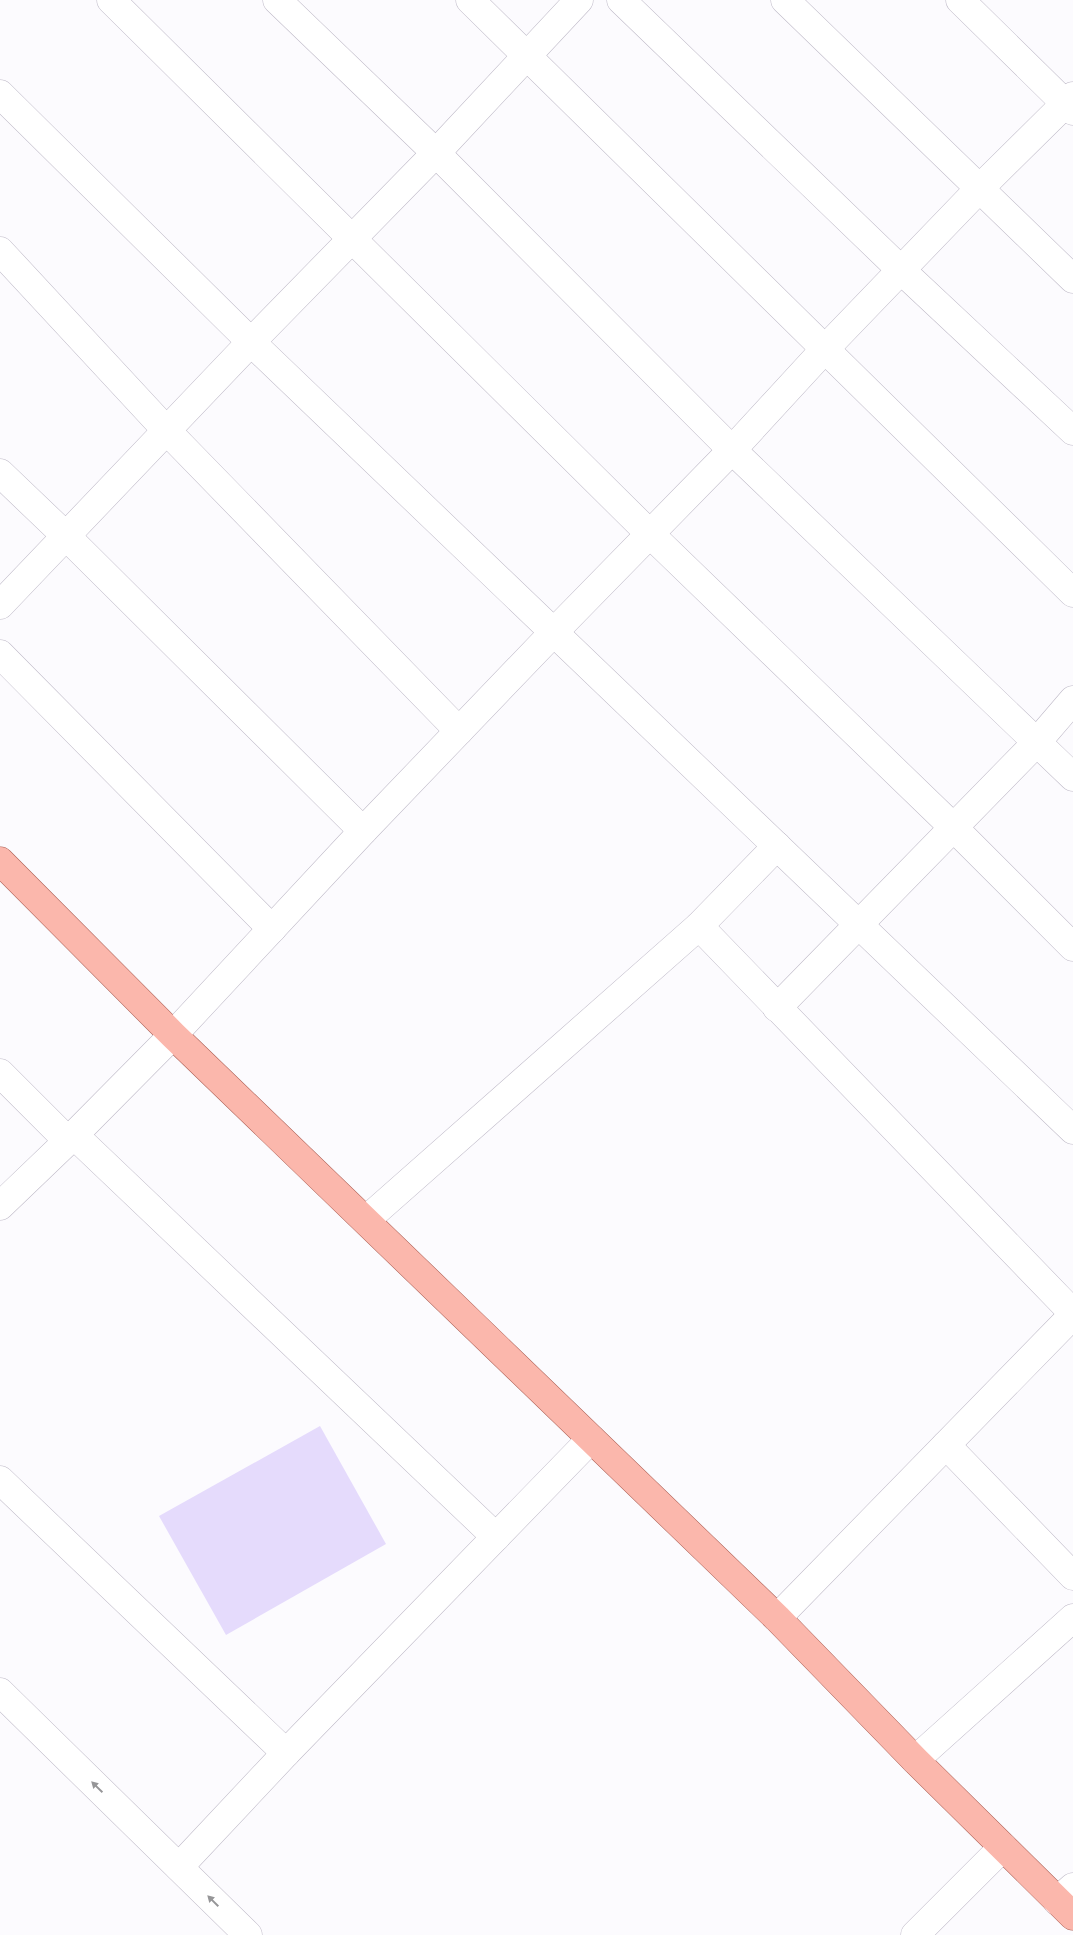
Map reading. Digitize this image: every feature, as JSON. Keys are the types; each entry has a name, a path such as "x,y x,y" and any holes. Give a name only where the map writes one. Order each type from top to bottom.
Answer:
{"main road":[{"path":"0,861 173,1035 777,1618 914,1760 1003,1847 1068,1902"}],"street":[{"path":"110,0 353,238 650,534 953,827 1073,947"},
{"path":"277,0 436,153 732,450 1073,777"},
{"path":"470,0 1073,593"},
{"path":"0,605 436,153 579,0"},
{"path":"621,0 901,270 1073,431"},
{"path":"785,0 1073,279"},
{"path":"0,1206 71,1138 173,1035 363,831 732,450 824,350 979,189 1071,104 960,0"},
{"path":"0,94 252,342 553,633 1073,1130"},
{"path":"0,251 167,431 459,731"},
{"path":"0,472 363,831"},
{"path":"0,654 272,928"},
{"path":"777,1008 1037,742 1073,700"},
{"path":"366,1220 700,926 776,846"},
{"path":"700,926 1073,1314 777,1618"},
{"path":"0,1073 496,1537"},
{"path":"179,1867 286,1753 591,1439"},
{"path":"946,1445 1073,1576"},
{"path":"0,1480 286,1753"},
{"path":"914,1760 1073,1618"},
{"path":"0,1692 248,1935"},
{"path":"915,1935 1003,1847"}],"building":[{"path":"320,1426 386,1544 226,1635 159,1516"}]}
